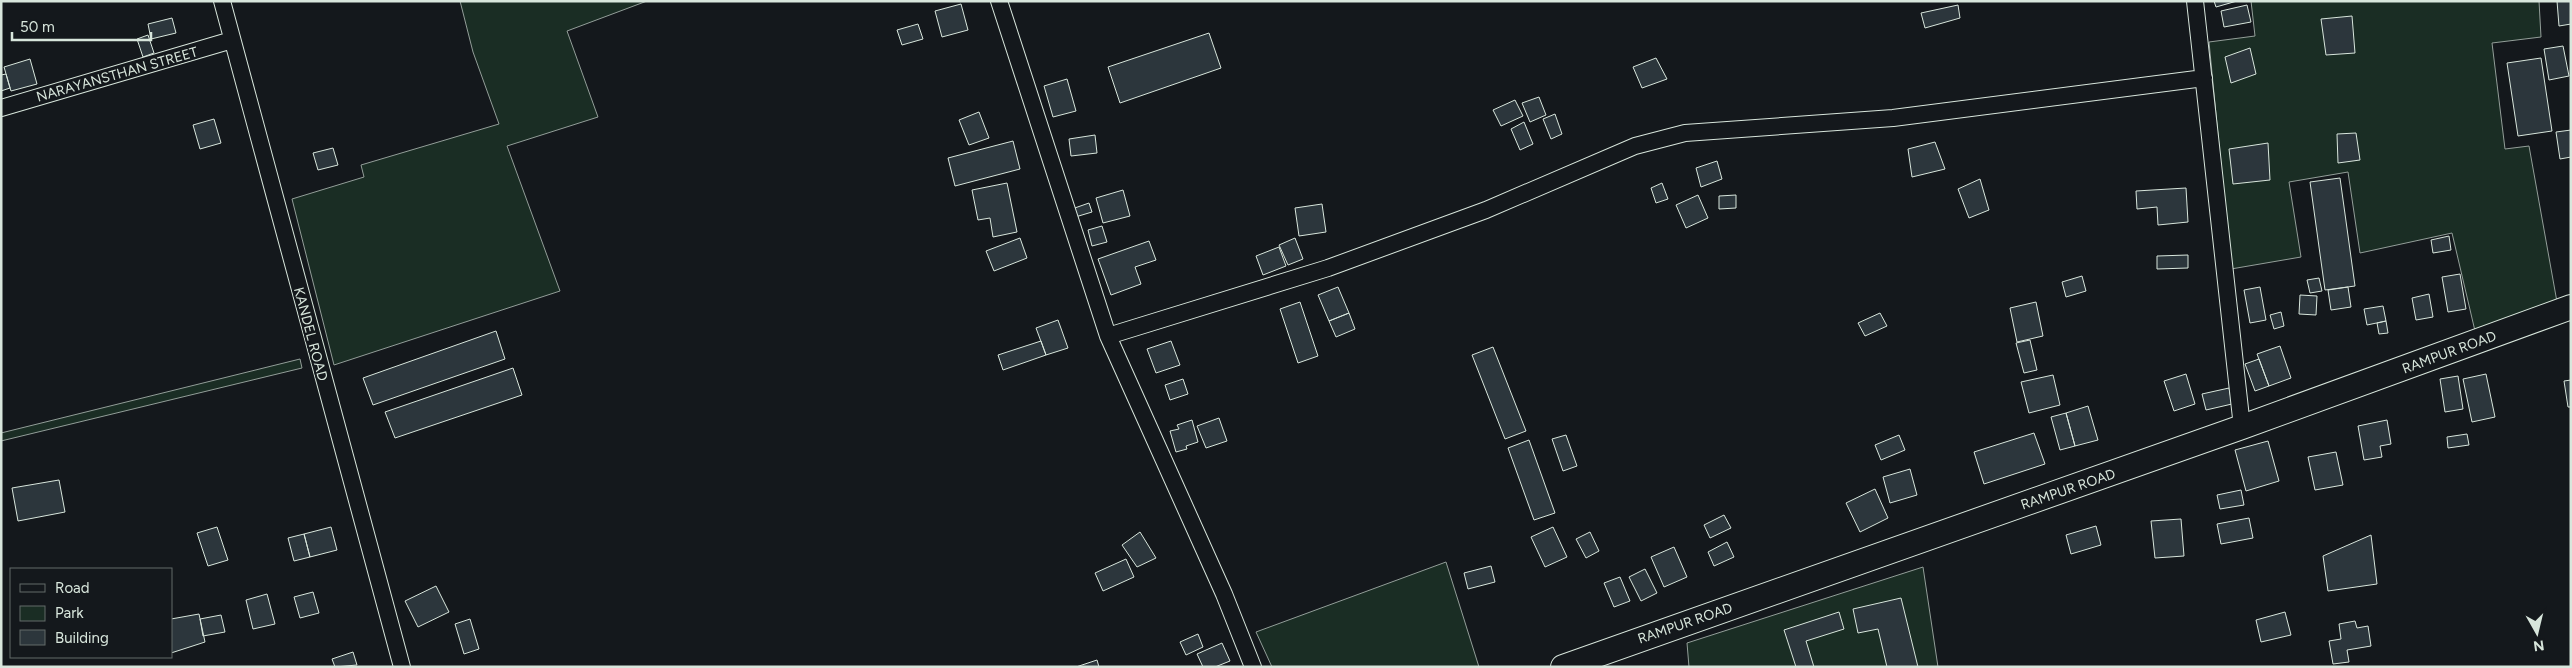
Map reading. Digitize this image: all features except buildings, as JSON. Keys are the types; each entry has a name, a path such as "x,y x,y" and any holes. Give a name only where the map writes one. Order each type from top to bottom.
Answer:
{"main road":[{"name":"RAMPUR ROAD","path":"1563,667 2242,427 2571,307"}],"street":[{"name":"KANDEL ROAD","path":"222,1 402,667"},
{"path":"999,1 1108,336 1224,594 1252,667"},
{"path":"2195,1 2242,427"},
{"name":"NARAYANSTHAN STREET","path":"1,108 232,40"},
{"path":"1108,336 1328,268 1486,210 1635,146 1686,133 1893,118 2204,78"}],"green space":[{"path":"460,1 647,1 567,31 598,117 507,146 560,291 334,365 292,199 364,177 361,165 499,124 473,52"},
{"path":"2251,1 2539,1 2541,37 2492,43 2505,149 2529,146 2557,302 2475,331 2452,233 2360,253 2348,172 2289,182 2301,257 2231,269 2209,42 2255,36"},
{"path":"300,359 302,368 1,441 1,433"},
{"path":"1446,562 1479,667 1272,667 1256,632"},
{"path":"1923,567 1938,667 1689,667 1687,643"}]}
